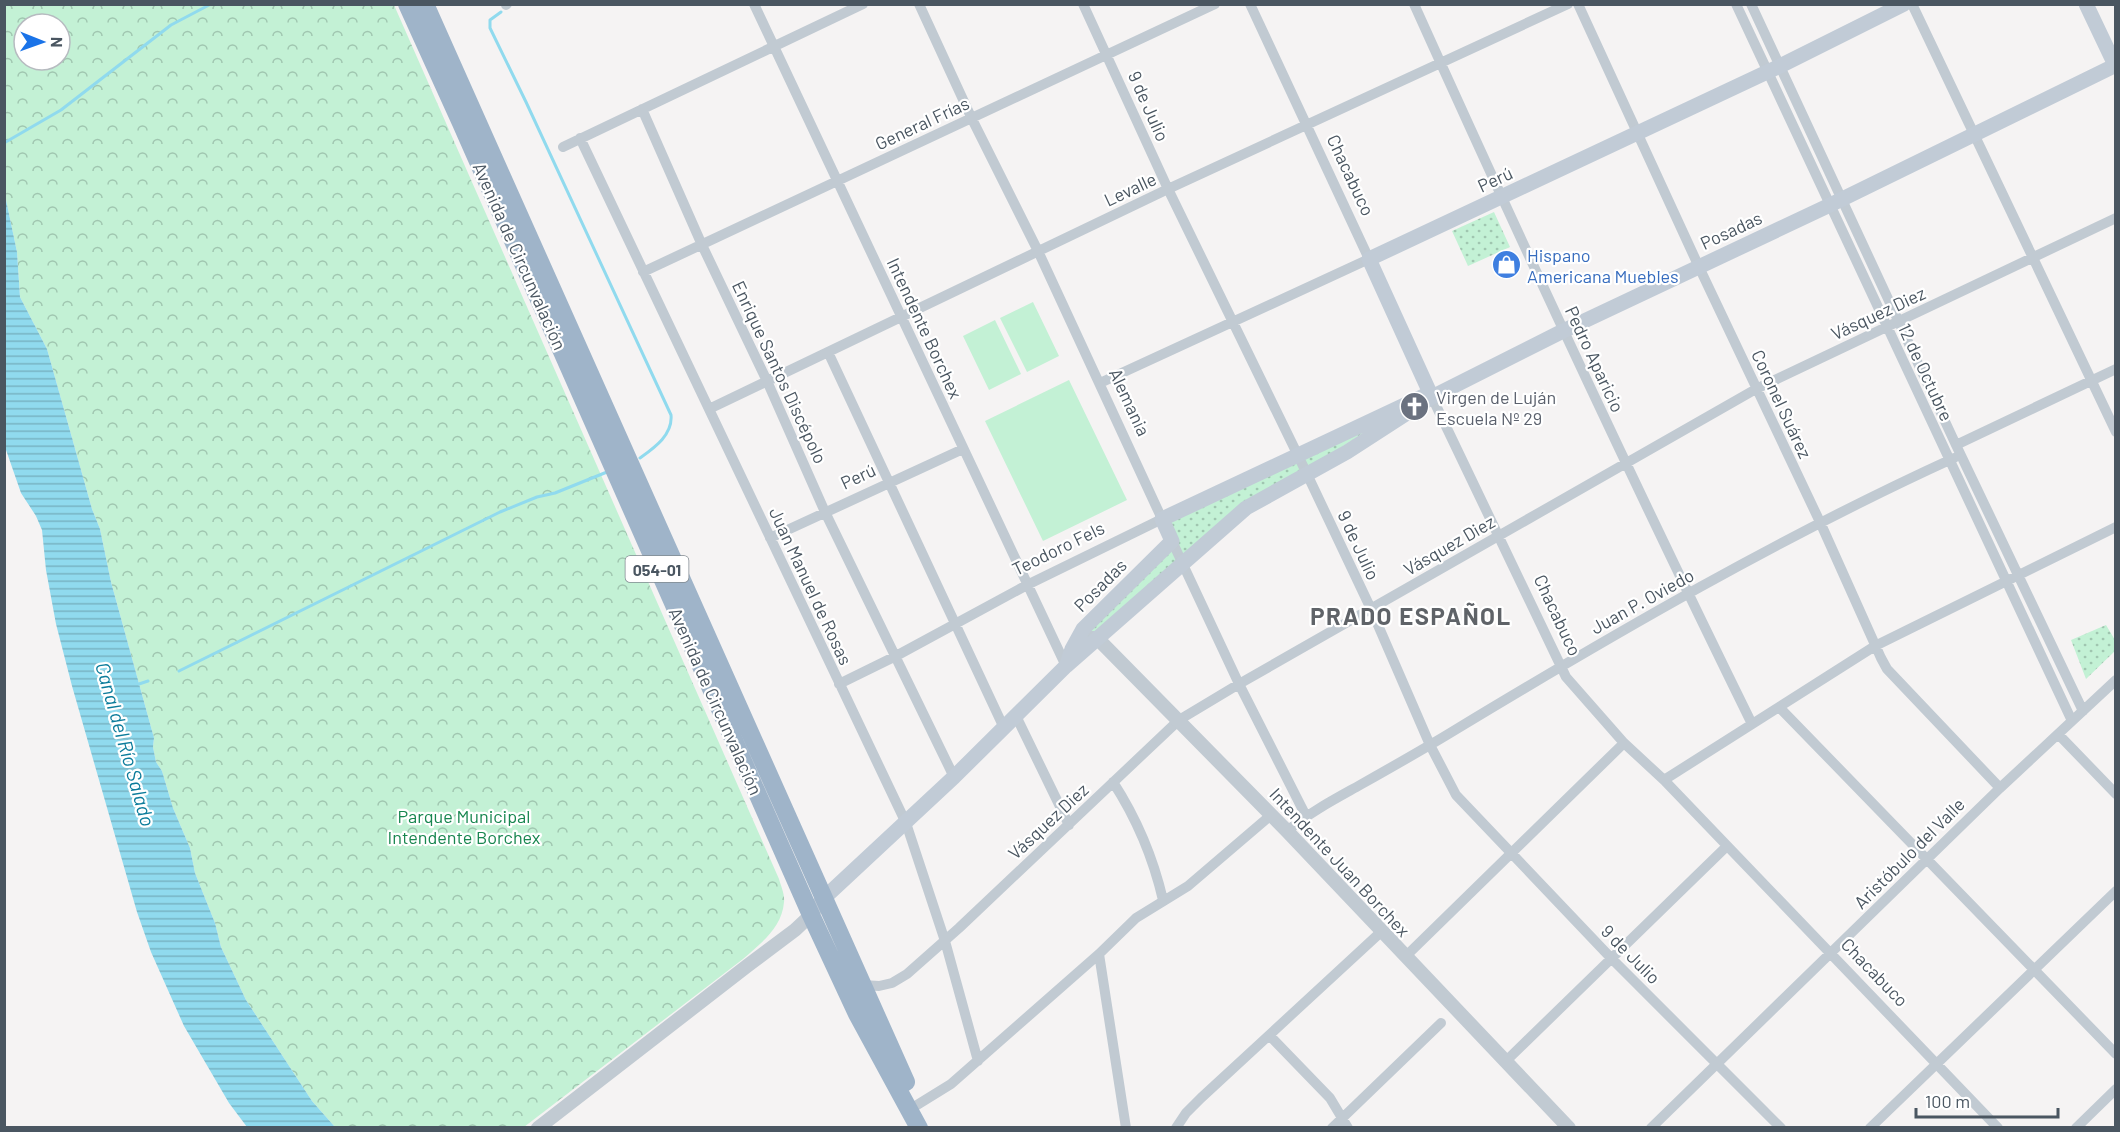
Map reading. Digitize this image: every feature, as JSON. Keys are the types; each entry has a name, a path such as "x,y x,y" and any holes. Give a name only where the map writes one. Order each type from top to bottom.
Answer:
{"highway":[{"name":"Avenida de Circunvalación","path":"407,4 811,915 857,1014 919,1128"},
{"name":"Avenida de Circunvalación","path":"425,4 926,1128"}],"main road":[{"name":"Perú","path":"1369,259 1774,69 1904,4"},
{"path":"2086,4 2115,66"},
{"name":"Posadas","path":"1299,456 1836,202 2115,66"},
{"name":"Chacabuco","path":"1369,259 1431,395"},
{"name":"Posadas","path":"811,915 823,899 954,777 1066,666 1246,508 1347,452 1431,395"},
{"name":"Teodoro Fels","path":"1162,519 1299,456"},
{"name":"Alemania","path":"1162,519 1172,541"},
{"name":"Posadas","path":"1066,666 1083,629 1172,541"}],"street":[{"name":"Intendente Borchex","path":"754,4 1066,666"},
{"path":"563,147 863,4"},
{"name":"Alemania","path":"919,4 1038,251 1162,519"},
{"name":"9 de Julio","path":"1083,4 1168,189 1299,456 1371,609 1430,745 1456,795 1611,958 1781,1128"},
{"name":"General Frías","path":"644,272 1215,4"},
{"name":"Chacabuco","path":"1250,4 1369,259"},
{"name":"Pedro Aparicio","path":"1414,4 1501,198 1625,464 1752,724"},
{"name":"Levalle","path":"709,409 1168,189 1568,4"},
{"name":"Coronel Suárez","path":"1578,4 1887,669 2000,788"},
{"name":"12 de Octubre","path":"1736,4 1774,69 1836,202 1899,322 2083,711"},
{"name":"12 de Octubre","path":"1751,4 1774,69"},
{"path":"1911,4 2115,432"},
{"name":"Enrique Santos Discépolo","path":"642,109 825,512 954,777"},
{"name":"Juan Manuel de Rosas","path":"580,138 906,823 945,941 978,1061"},
{"name":"12 de Octubre","path":"1836,202 1887,327 2072,721"},
{"name":"Vásquez Diez","path":"862,985 879,986 892,983 907,974 945,941 1179,720 1756,389 2115,218"},
{"name":"Perú","path":"1100,383 1369,259"},
{"path":"828,352 1004,728"},
{"name":"Juan P. Oviedo","path":"1287,831 1306,816 1688,594 1820,522 1949,460 1958,450 2115,369"},
{"name":"Chacabuco","path":"1431,395 1566,677 1624,743 1664,780 1998,1128"},
{"name":"Perú","path":"770,538 963,448"},
{"name":"Teodoro Fels","path":"839,684 1027,585 1162,519"},
{"path":"1664,780 1875,646 2115,527"},
{"name":"Alemania","path":"1172,541 1239,684 1306,816"},
{"path":"1050,632 1062,639 1097,638"},
{"name":"Intendente Juan Borchex","path":"1097,638 1287,831 1569,1128"},
{"name":"Aristóbulo del Valle","path":"1651,1128 2000,788 2115,680"},
{"path":"1779,707 2115,1054"},
{"path":"1016,716 1069,825"},
{"path":"2058,734 2115,794"},
{"path":"1405,957 1624,743"},
{"path":"1113,782 1143,835 1157,873 1163,900"},
{"path":"917,1105 951,1084 978,1061 1099,954 1136,918 1204,873 1271,815"},
{"path":"1506,1061 1727,846"},
{"path":"1870,1128 2115,891"},
{"path":"538,1128 795,930 811,915"},
{"path":"1176,1128 1186,1113 1201,1098 1382,931"},
{"path":"1099,954 1126,1128"},
{"path":"1332,1128 1345,1123 1442,1023"},
{"path":"1270,1036 1330,1098 1345,1123"},
{"path":"2076,1128 2115,1089"}],"green space":[{"name":"Parque Municipal Intendente Borchex","path":"4,5 394,5 779,879 784,902 779,920 770,934 743,959 524,1127 335,1127 312,1101 246,1000 221,947 215,923 195,873 190,848 173,808 162,771 156,762 154,738 111,582 100,529 92,509 47,349 20,297 17,252 5,195"},
{"path":"1494,212 1510,247 1468,266 1452,231"},
{"path":"1033,302 1059,356 1027,372 1000,318"},
{"path":"995,320 1021,374 989,390 963,336"},
{"path":"1069,380 1127,500 1043,541 985,421"},
{"path":"1407,405 1246,508 1097,638 1083,629 1172,541 1162,519"},
{"path":"2106,625 2115,640 2115,651 2086,679 2071,640"}],"water":[{"name":"Canal del Río Salado","path":"5,195 17,252 20,297 47,349 92,509 100,529 111,582 154,738 156,762 162,771 173,808 190,848 195,873 215,923 221,947 246,1000 312,1101 335,1127 247,1127 229,1103 184,1026 151,952 137,912 72,686 56,624 46,570 42,530 21,493 5,447"}],"waterway":[{"path":"4,143 61,110 171,25 211,4"},
{"path":"501,12 490,20 490,28 671,415 666,435 640,458"},
{"path":"179,671 500,512 607,472"},
{"path":"139,684 148,681"}],"place":[{"name":"Hispano Americana Muebles","path":"1506,265"},
{"name":"Virgen de Luján Escuela Nº 29","path":"1415,407"}],"district":[{"name":"PRADO ESPAÑOL","path":"1411,615"}]}
